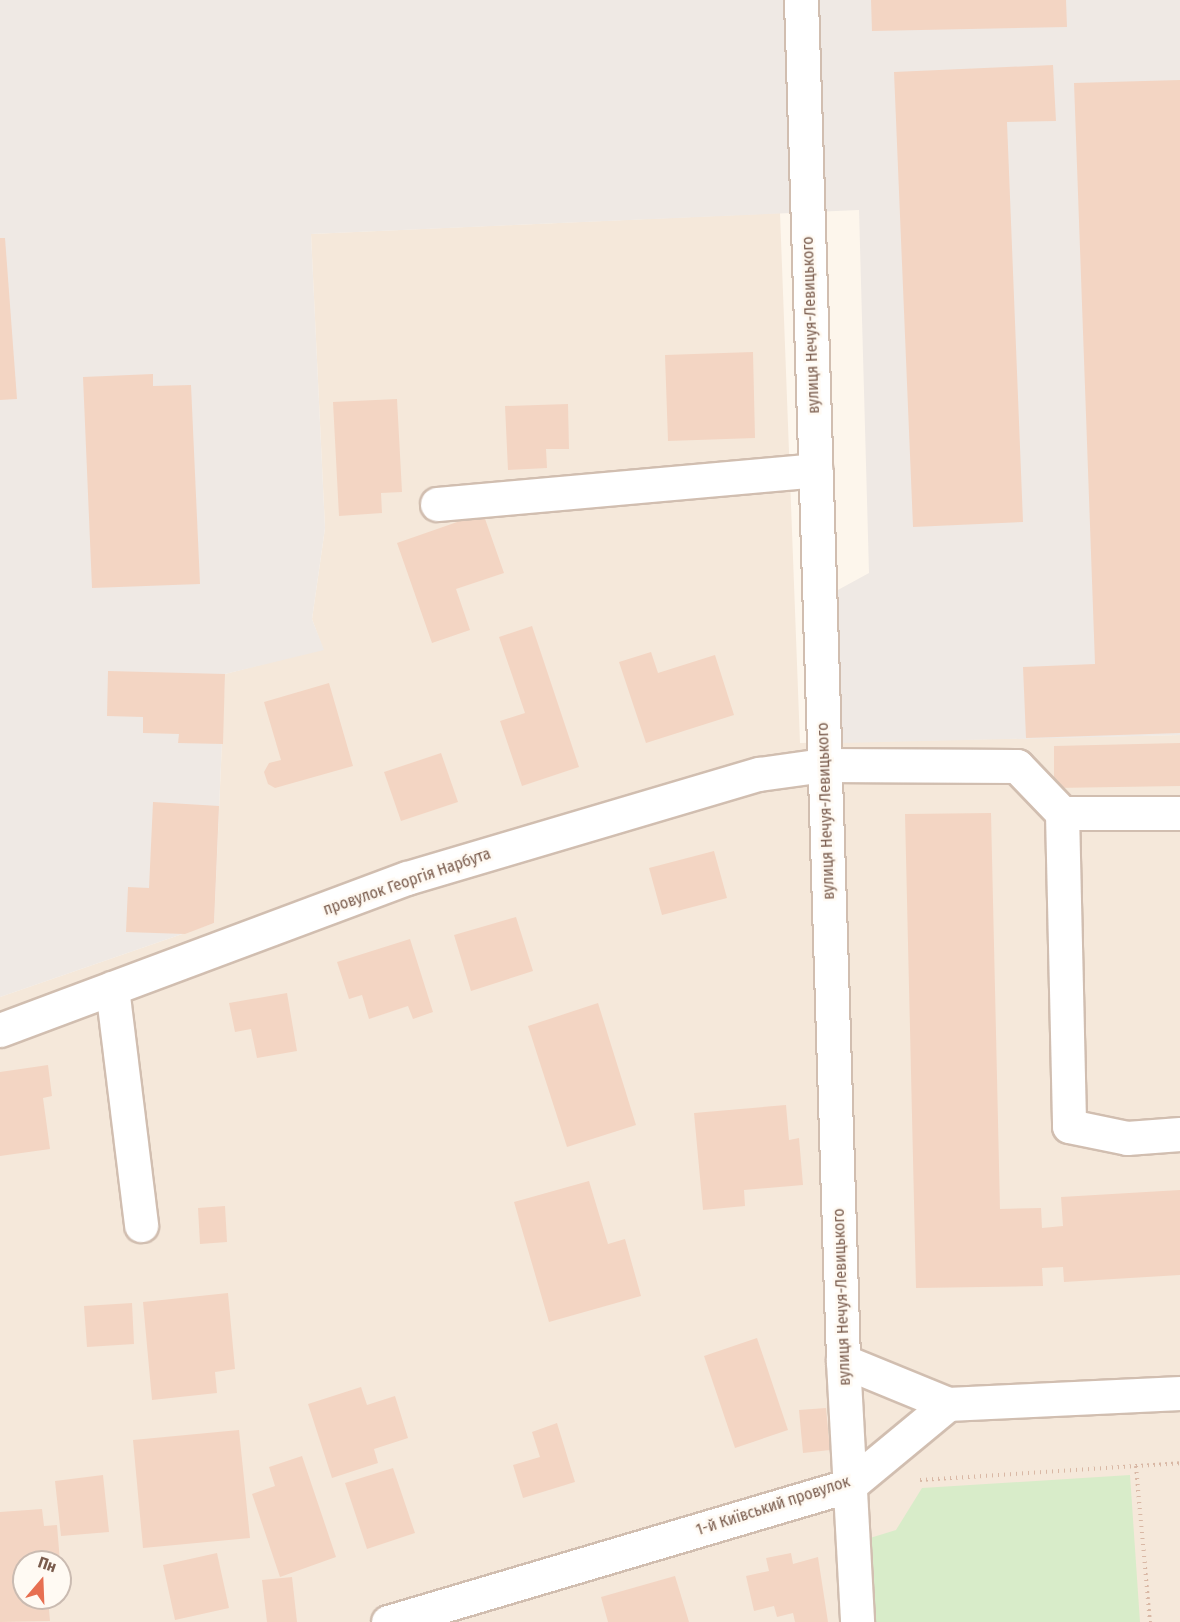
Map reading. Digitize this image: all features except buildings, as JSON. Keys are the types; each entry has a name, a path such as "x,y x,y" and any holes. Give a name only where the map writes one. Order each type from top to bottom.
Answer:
{"street":[{"name":"вулиця Нечуя-Левицького","path":"801,0 843,1362 857,1622"},
{"path":"437,504 815,470"},
{"name":"провулок Георгія Нарбута","path":"0,1030 407,878 759,774 824,765 1017,766 1062,813"},
{"path":"1180,813 1062,813 1069,1126 1127,1138 1180,1134"},
{"path":"112,988 141,1226"},
{"path":"843,1362 948,1404 1180,1393"},
{"name":"1-й Київський провулок","path":"388,1622 850,1485 948,1404"}],"path":[{"path":"912,1481 1180,1463"},
{"path":"1136,1466 1149,1622"}],"shaded area":[{"path":"0,0 1180,0 1180,735 842,743 836,591 869,573 859,210 311,234 325,528 312,619 324,650 225,674 214,923 0,997"},
{"path":"780,213 800,743 1180,735 1180,1622 0,1622 0,997 214,923 225,674 323,649 312,619 325,528 311,234"}],"green space":[{"path":"1130,1475 1140,1622 868,1622 865,1551 870,1538 896,1530 922,1488"}]}
